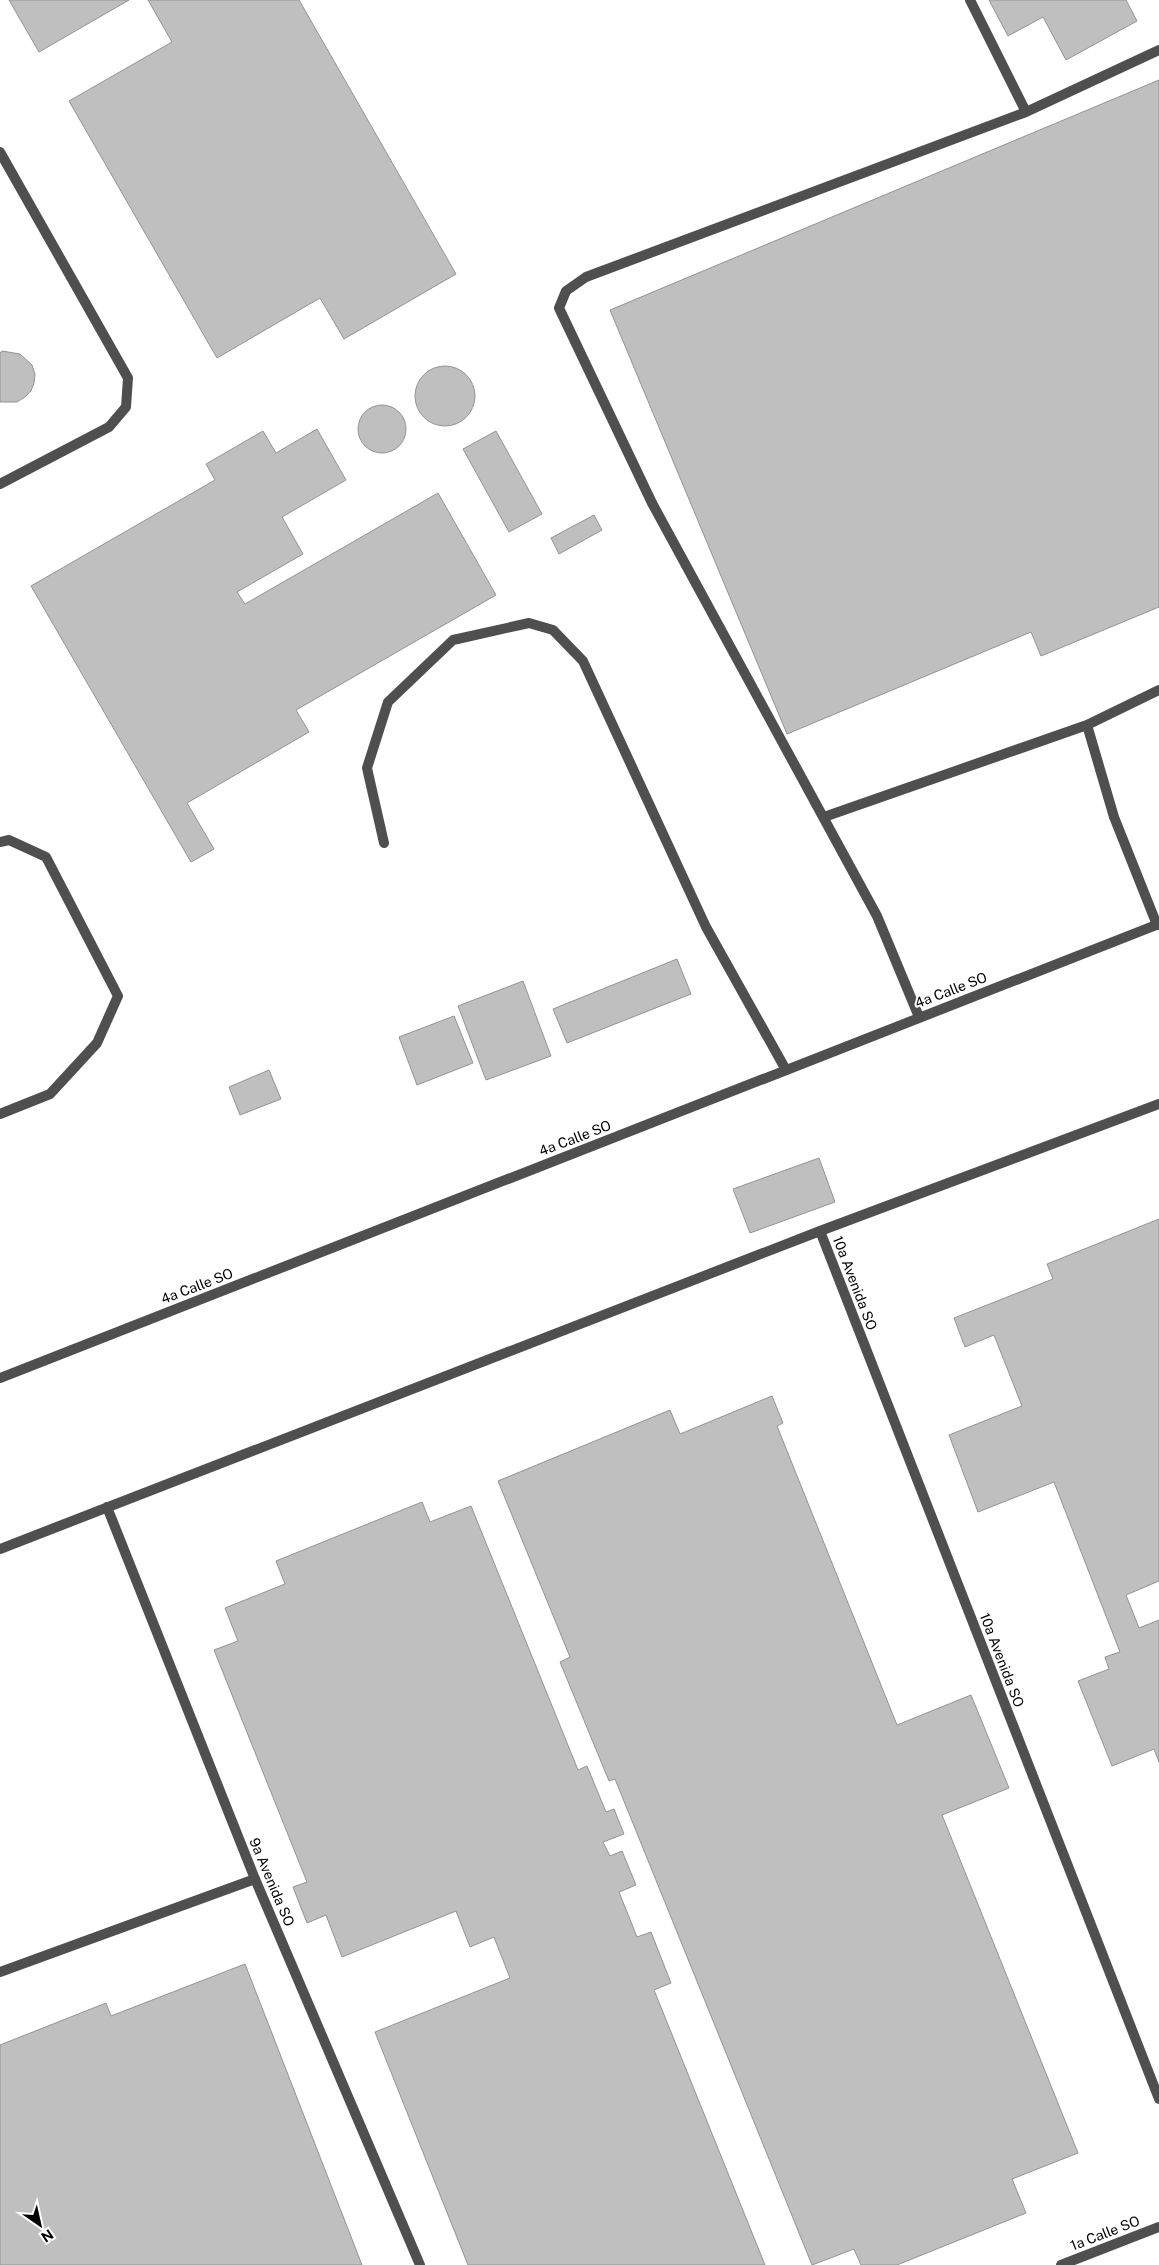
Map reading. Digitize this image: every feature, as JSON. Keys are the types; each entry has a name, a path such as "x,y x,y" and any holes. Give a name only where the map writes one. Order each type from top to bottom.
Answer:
{"street":[{"path":"970,0 1026,112"},
{"path":"919,1017 877,916 652,503 559,308 566,291 586,277 1026,112 1159,50"},
{"path":"0,152 128,378 126,407 109,427 0,484"},
{"path":"384,843 367,768 388,702 454,640 529,623 553,630 583,661 706,927 786,1070"},
{"path":"824,817 1087,725 1159,690"},
{"path":"1087,725 1114,818 1158,924"},
{"path":"0,842 9,840 46,858 118,996 97,1043 50,1094 0,1114"},
{"name":"4a Calle SO","path":"0,1378 1158,924"},
{"path":"0,1549 820,1231 1159,1104"},
{"name":"10a Avenida SO","path":"820,1231 1159,2099"},
{"name":"9a Avenida SO","path":"107,1507 255,1879 420,2265"},
{"path":"0,1972 255,1879"},
{"name":"1a Calle SO","path":"1061,2265 1159,2227"}],"building":[{"path":"9,0 129,0 39,52"},
{"path":"148,0 299,0 456,274 344,339 320,298 217,358 69,101 172,42"},
{"path":"989,0 1126,0 1137,21 1066,60 1043,17 1008,36"},
{"path":"1159,80 1159,607 1041,656 1031,632 787,734 610,310"},
{"path":"2,351 20,354 32,365 35,374 31,391 17,402 0,402 0,353"},
{"path":"445,366 457,368 470,379 475,396 473,408 462,421 445,426 433,424 420,413 415,396 417,384 428,371"},
{"path":"382,405 391,407 399,412 404,420 406,429 404,438 399,446 391,451 382,453 373,451 365,446 360,438 358,429 360,420 365,412 373,407"},
{"path":"317,429 346,480 282,517 303,554 237,592 245,604 438,493 496,595 296,710 309,732 187,803 214,849 191,862 31,586 215,480 206,464 263,431 276,453"},
{"path":"496,431 542,514 509,532 463,449"},
{"path":"594,515 602,530 559,554 551,538"},
{"path":"677,959 691,994 567,1043 553,1009"},
{"path":"523,981 551,1056 486,1080 458,1006"},
{"path":"454,1016 473,1063 417,1085 399,1037"},
{"path":"269,1070 281,1099 240,1115 229,1087"},
{"path":"819,1158 835,1202 750,1233 733,1189"},
{"path":"1159,1219 1159,1581 1126,1595 1139,1628 1159,1620 1159,1762 1154,1749 1112,1766 1078,1681 1109,1669 1105,1657 1120,1652 1054,1482 978,1512 949,1435 1022,1406 994,1335 965,1347 954,1318 1053,1279 1047,1264"},
{"path":"772,1396 783,1423 777,1426 897,1725 971,1695 1009,1788 942,1815 1078,2153 1012,2179 1026,2213 897,2265 861,2265 854,2249 812,2265 615,1779 609,1781 560,1662 570,1657 498,1481 670,1410 680,1434"},
{"path":"422,1502 430,1522 471,1506 578,1770 587,1766 606,1812 614,1809 624,1834 603,1842 610,1856 622,1851 636,1885 619,1892 637,1937 651,1932 671,1983 654,1990 765,2265 468,2265 375,2032 510,1978 494,1937 470,1947 456,1911 342,1957 326,1915 307,1923 293,1887 307,1882 214,1650 238,1641 225,1608 285,1584 276,1561"},
{"path":"245,1964 362,2265 0,2265 0,2045 106,2003 111,2016"}]}
